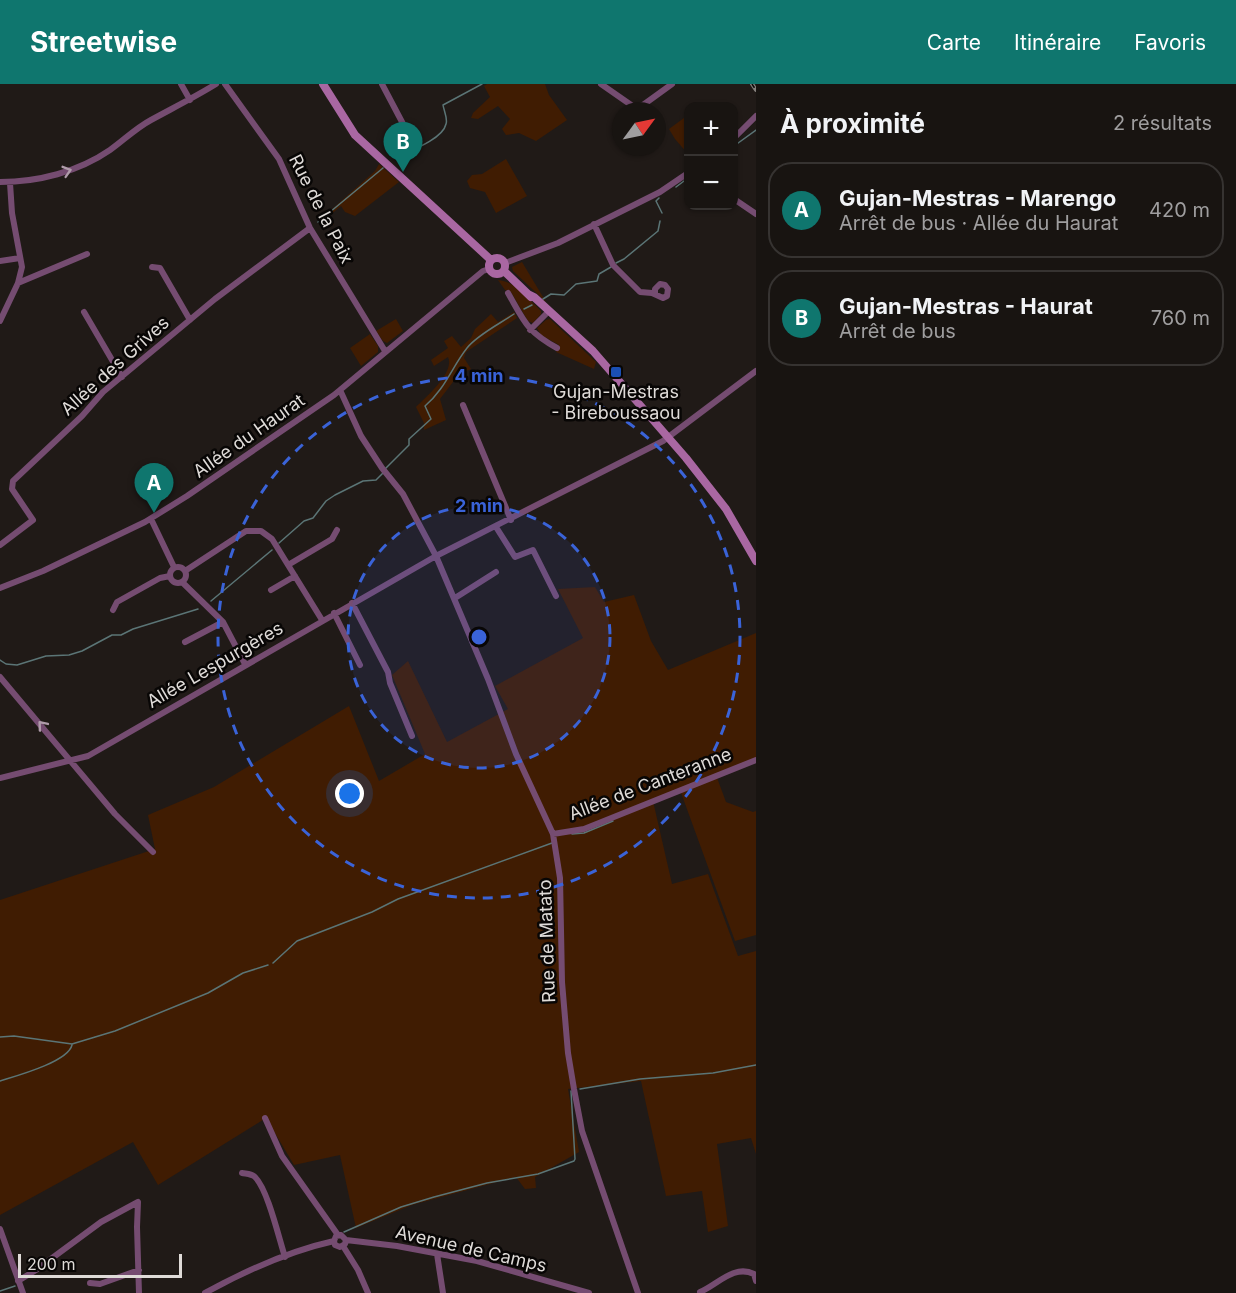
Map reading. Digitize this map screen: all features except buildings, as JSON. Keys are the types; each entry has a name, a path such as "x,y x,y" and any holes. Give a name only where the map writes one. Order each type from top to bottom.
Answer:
{"main road":[{"path":"323,84 355,135 490,265 495,274 500,274 504,267"},
{"path":"490,265 499,258 528,294 593,357 606,366 716,495 756,561"}],"street":[{"path":"181,84 190,100"},
{"path":"0,182 10,183 46,177 79,167 109,150 149,121 216,84"},
{"name":"Rue de la Paix","path":"225,84 282,164 310,228 385,351"},
{"path":"382,84 411,139"},
{"path":"601,84 634,107 643,105 672,84"},
{"path":"738,134 756,116"},
{"path":"504,267 664,190 684,176"},
{"path":"0,321 18,283 21,267 12,213 10,183"},
{"path":"738,202 756,214"},
{"path":"594,224 613,265 640,292 655,294"},
{"name":"Allée des Grives","path":"0,545 33,520 12,489 13,481 104,392 190,320 310,228"},
{"path":"18,283 87,254"},
{"path":"0,261 20,258"},
{"name":"Allée du Haurat","path":"0,588 43,571 151,519 258,449 340,390 490,265"},
{"path":"152,267 160,268 190,320"},
{"path":"508,293 530,330 557,348"},
{"path":"84,312 122,377"},
{"path":"530,330 548,312"},
{"name":"Allée Lespurgères","path":"0,778 88,756 436,556 669,438 756,371"},
{"name":"Rue de Matato","path":"340,390 361,436 403,494 436,556 455,598 516,754 553,834 560,878 562,982 568,1053 574,1089 582,1131 638,1293"},
{"path":"463,405 511,519"},
{"path":"151,519 174,567"},
{"path":"496,527 515,557 533,550 556,596"},
{"path":"288,565 332,539 337,530"},
{"path":"185,571 246,531 261,531 272,539 322,620"},
{"path":"174,567 185,571"},
{"path":"174,567 170,571 170,576 176,583 182,582 186,576 185,571"},
{"path":"455,598 496,572"},
{"path":"113,610 117,602 160,578 170,576"},
{"path":"271,590 295,576"},
{"path":"182,582 223,622 245,664"},
{"path":"352,603 388,672 390,683 412,736"},
{"path":"334,613 360,665"},
{"path":"185,642 223,622"},
{"path":"0,676 115,814 153,852"},
{"name":"Allée de Canteranne","path":"553,834 584,829 756,760"},
{"path":"265,1118 282,1156 336,1238 337,1246 344,1243"},
{"path":"242,1173 254,1175 259,1182 276,1222 285,1257"},
{"path":"18,1281 101,1222 138,1202 139,1293"},
{"path":"0,1229 23,1293"},
{"path":"205,1293 240,1275 341,1235 368,1293"},
{"name":"Avenue de Camps","path":"344,1243 363,1240 477,1261 589,1293"},
{"path":"437,1254 443,1293"},
{"path":"90,1283 100,1284 139,1270"},
{"path":"700,1292 731,1274 744,1270 754,1274 756,1281"}],"shaded area":[{"path":"487,84 545,84 549,95 567,120 536,141 519,133 506,135 502,129 510,119 498,106 478,119 471,118 473,113 490,97 484,86"},
{"path":"684,118 684,149 675,139 669,129"},
{"path":"506,159 527,196 496,213 485,192 470,188 467,181 472,175 482,174"},
{"path":"379,164 399,182 355,216 345,212 341,206 329,216 334,225 321,219 375,171"},
{"path":"522,262 546,302 513,271 512,267"},
{"path":"498,280 517,288 541,311 533,323 528,321 511,292 505,290"},
{"path":"514,312 517,318 466,352 464,358 471,369 459,374 440,399 446,420 424,430 424,423 416,407 439,384 448,370 448,357 434,366 431,360 448,348 444,341 452,336 461,347 491,314 498,322"},
{"path":"396,319 403,331 387,343 376,331"},
{"path":"550,319 596,362 594,369 556,352 559,345 541,335 537,328"},
{"path":"370,334 378,346 378,352 361,366 350,348"},
{"path":"595,587 604,602 634,595 651,641 668,670 756,633 756,759 716,775 726,802 753,812 756,811 756,935 735,941 680,790 653,801 672,884 708,874 738,956 756,951 756,1154 751,1138 717,1144 728,1226 708,1232 702,1191 666,1196 641,1081 568,1089 579,1152 535,1177 536,1188 525,1189 516,1177 412,1205 356,1228 340,1155 294,1165 266,1118 158,1185 133,1142 0,1215 0,900 155,849 148,815 214,787 349,706 379,781 425,754 392,675 408,661 447,742 508,709 495,686 583,638 558,589"}],"waterway":[{"path":"397,157 439,135 446,122 443,105 482,84"},
{"name":"Allée du Haurat","path":"738,143 756,130"},
{"path":"318,222 383,168"},
{"path":"676,187 684,181"},
{"path":"659,198 656,201 662,213"},
{"path":"616,263 658,231 660,221"},
{"path":"543,299 551,294 564,295 576,284 597,281 599,274 611,267"},
{"path":"524,309 532,305"},
{"path":"385,469 409,445 409,439 431,419 425,406 438,392 471,343 514,314"},
{"path":"279,543 304,521 313,518 326,501 363,481 376,480 383,473"},
{"path":"211,601 272,550"},
{"path":"0,660 6,664 17,665 46,656 69,655 82,651 112,635 121,635 133,629 198,609"},
{"path":"572,834 584,833 613,821"},
{"path":"273,963 297,941 372,912 398,899 552,843"},
{"path":"0,1037 14,1036 72,1044 115,1031 208,993 243,973 268,965"},
{"path":"0,1081 52,1063 72,1045"},
{"path":"580,1089 640,1079 713,1073 756,1065"},
{"path":"344,1232 401,1207 487,1183 538,1174 574,1161 571,1091"},
{"path":"0,1291 15,1286"}],"railway":[{"path":"752,84 756,90"}],"place":[{"name":"Gujan-Mestras - Haurat","path":"403,172"},
{"name":"Gujan-Mestras - Bireboussaou","path":"616,372"},
{"name":"Gujan-Mestras - Marengo","path":"154,513"}]}
